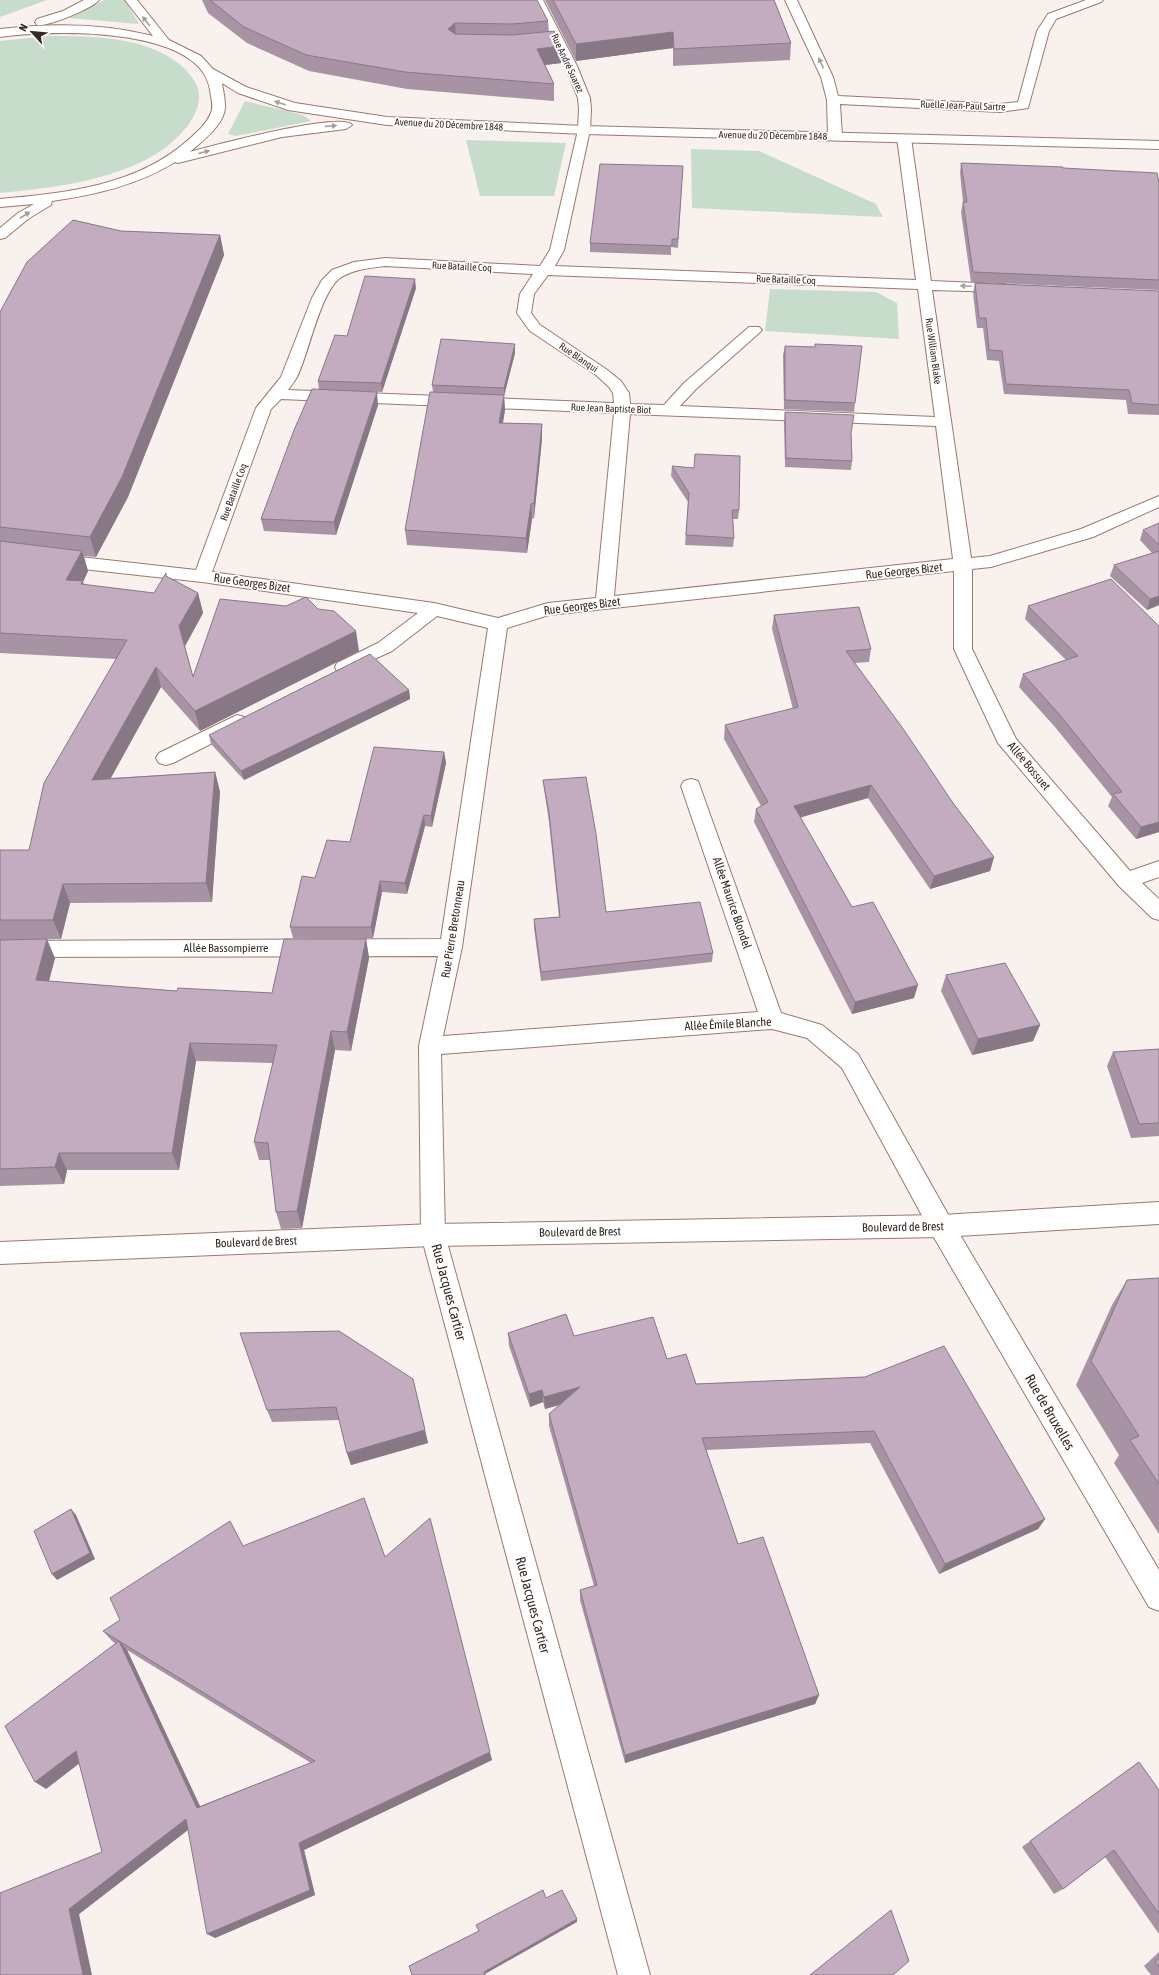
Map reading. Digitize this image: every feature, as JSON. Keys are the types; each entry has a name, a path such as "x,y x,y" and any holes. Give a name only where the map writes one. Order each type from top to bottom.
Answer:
{"street":[{"path":"4,32 52,19 93,0"},
{"path":"131,0 163,41"},
{"name":"Rue André Suarez","path":"537,0 559,42 584,98 584,130"},
{"path":"791,0 827,76 833,100 835,136"},
{"name":"Ruelle Jean-Paul Sartre","path":"833,100 1000,108 1024,105 1042,32 1052,17 1097,0"},
{"path":"4,32 70,28 117,31 163,41"},
{"name":"Avenue du 20 Décembre 1848","path":"163,41 192,55 212,72 242,90 293,107 387,121 584,130 1159,145"},
{"path":"543,43 559,42"},
{"path":"0,204 52,199 95,190 121,182 166,162 192,144 210,126 219,107 219,89 212,72"},
{"name":"Avenue du 20 Décembre 1848","path":"166,162 276,134 312,127 387,121"},
{"name":"Rue Blanqui","path":"584,130 556,250 549,264 543,270 526,295 524,313 527,320 535,328 601,372 621,393 622,409 604,604"},
{"name":"Rue William Blake","path":"904,138 963,565"},
{"path":"0,235 22,216 52,199"},
{"name":"Rue Bataille Coq","path":"202,576 264,408 278,394 289,377 319,298 327,283 337,273 354,266 385,262 543,270 924,284 1018,289"},
{"path":"668,409 690,386 754,330"},
{"name":"Rue Jean Baptiste Biot","path":"278,394 622,409 668,409 944,422"},
{"name":"Rue Georges Bizet","path":"0,554 202,576 434,609 498,624 548,609 991,561 1087,533 1159,501"},
{"name":"Allée Bossuet","path":"963,565 963,649 1008,743 1126,880 1159,912"},
{"path":"328,675 385,647 434,609"},
{"name":"Rue Pierre Bretonneau","path":"433,1235 430,1046 451,947 498,624"},
{"path":"166,758 251,715"},
{"name":"Allée Maurice Blondel","path":"692,786 772,1020"},
{"path":"1126,880 1159,869"},
{"name":"Allée Bassompierre","path":"0,949 451,947"},
{"name":"Allée Émile Blanche","path":"430,1046 772,1020 814,1031 850,1061 941,1226"},
{"name":"Boulevard de Brest","path":"0,1253 433,1235 941,1226 1159,1213"},
{"name":"Rue de Bruxelles","path":"941,1226 1159,1597"},
{"name":"Rue Jacques Cartier","path":"433,1235 634,1975"}],"green space":[{"path":"0,0 47,0 0,17"},
{"path":"104,0 125,0 139,24 69,18"},
{"path":"48,36 83,36 120,40 137,44 170,57 187,71 197,87 199,100 195,114 187,127 165,148 128,168 86,181 0,193 0,41"},
{"path":"245,101 303,115 311,121 236,136 228,134"},
{"path":"466,140 566,143 554,196 480,196"},
{"path":"691,149 759,151 876,204 883,217 692,208"},
{"path":"770,289 876,292 897,303 899,339 765,331"}],"building":[{"path":"210,0 537,0 548,21 512,24 455,23 448,29 455,34 512,35 554,31 561,46 537,49 554,84 405,72 306,55 244,27"},
{"path":"553,0 774,0 791,43 674,49 673,32 576,44"},
{"path":"961,163 1063,167 1157,173 1159,183 1159,280 973,272 963,202 967,202"},
{"path":"600,164 683,166 678,239 672,239 672,246 590,243"},
{"path":"73,220 121,231 220,235 122,477 90,537 0,527 0,312 27,262"},
{"path":"365,276 415,279 381,383 318,381 335,335 347,336"},
{"path":"975,283 1159,291 1159,405 1132,403 1129,390 1006,384 1002,351 989,350 986,318 979,318"},
{"path":"441,339 515,344 504,388 432,385"},
{"path":"815,344 862,346 855,403 785,400 785,346 815,347"},
{"path":"312,389 377,392 334,522 261,519 294,430"},
{"path":"430,392 504,395 499,423 542,424 534,503 531,504 526,538 405,530"},
{"path":"785,412 854,415 851,433 852,461 786,458"},
{"path":"695,454 740,456 739,510 732,510 734,538 686,535 689,493 672,466 694,468"},
{"path":"1159,523 1159,545 1143,530"},
{"path":"0,541 82,551 66,580 83,581 81,584 154,593 166,573 166,576 198,593 179,626 193,677 220,599 286,606 306,597 318,609 334,611 356,631 195,711 156,667 92,780 215,772 206,883 63,884 53,920 0,920 0,850 29,850 44,783 127,640 0,633"},
{"path":"1159,551 1159,596 1150,599 1114,565"},
{"path":"1111,579 1159,626 1159,822 1141,827 1113,794 1122,792 1059,714 1023,674 1078,656 1028,606"},
{"path":"859,607 871,649 846,651 904,730 953,803 994,857 934,876 871,785 794,806 852,907 873,902 918,985 855,1002 756,809 768,802 725,725 798,707 774,615"},
{"path":"370,654 409,690 241,771 209,735"},
{"path":"374,747 444,752 431,816 424,815 405,883 380,881 371,927 290,927 302,876 315,878 327,840 350,842"},
{"path":"586,777 596,834 606,912 700,902 713,953 541,972 534,919 560,917 549,813 543,780"},
{"path":"47,939 36,980 177,991 178,988 272,993 284,939 366,939 347,1032 331,1031 297,1211 276,1212 268,1143 254,1142 277,1045 190,1043 172,1153 59,1153 55,1167 0,1169 0,940"},
{"path":"1005,963 1040,1025 978,1039 946,975"},
{"path":"1159,1049 1159,1123 1139,1124 1113,1052"},
{"path":"1159,1278 1159,1484 1130,1440 1139,1436 1091,1361 1127,1280"},
{"path":"566,1314 574,1336 653,1317 667,1359 686,1354 696,1384 865,1377 944,1346 1045,1519 945,1564 874,1431 702,1438 738,1544 763,1537 819,1695 625,1755 580,1590 597,1585 549,1414 580,1387 544,1397 542,1390 529,1394 508,1333"},
{"path":"339,1331 413,1379 425,1430 347,1453 336,1407 267,1410 240,1333"},
{"path":"364,1498 385,1557 430,1518 490,1752 299,1843 310,1890 207,1934 186,1819 69,1909 83,1975 0,1975 0,1893 102,1852 76,1751 35,1782 5,1726 119,1641 103,1631 120,1620 110,1598 230,1521 243,1546","holes":["119,1641 315,1761 197,1808"]},
{"path":"71,1509 90,1553 52,1574 34,1531"},
{"path":"1139,1762 1159,1790 1159,1914 1114,1850 1063,1889 1030,1841"},
{"path":"543,1890 546,1898 562,1890 577,1919 484,1972 485,1975 412,1975 409,1966 479,1931 476,1925"},
{"path":"891,1910 909,1961 893,1975 810,1975"},
{"path":"1159,1958 1159,1967 1155,1962"}]}
